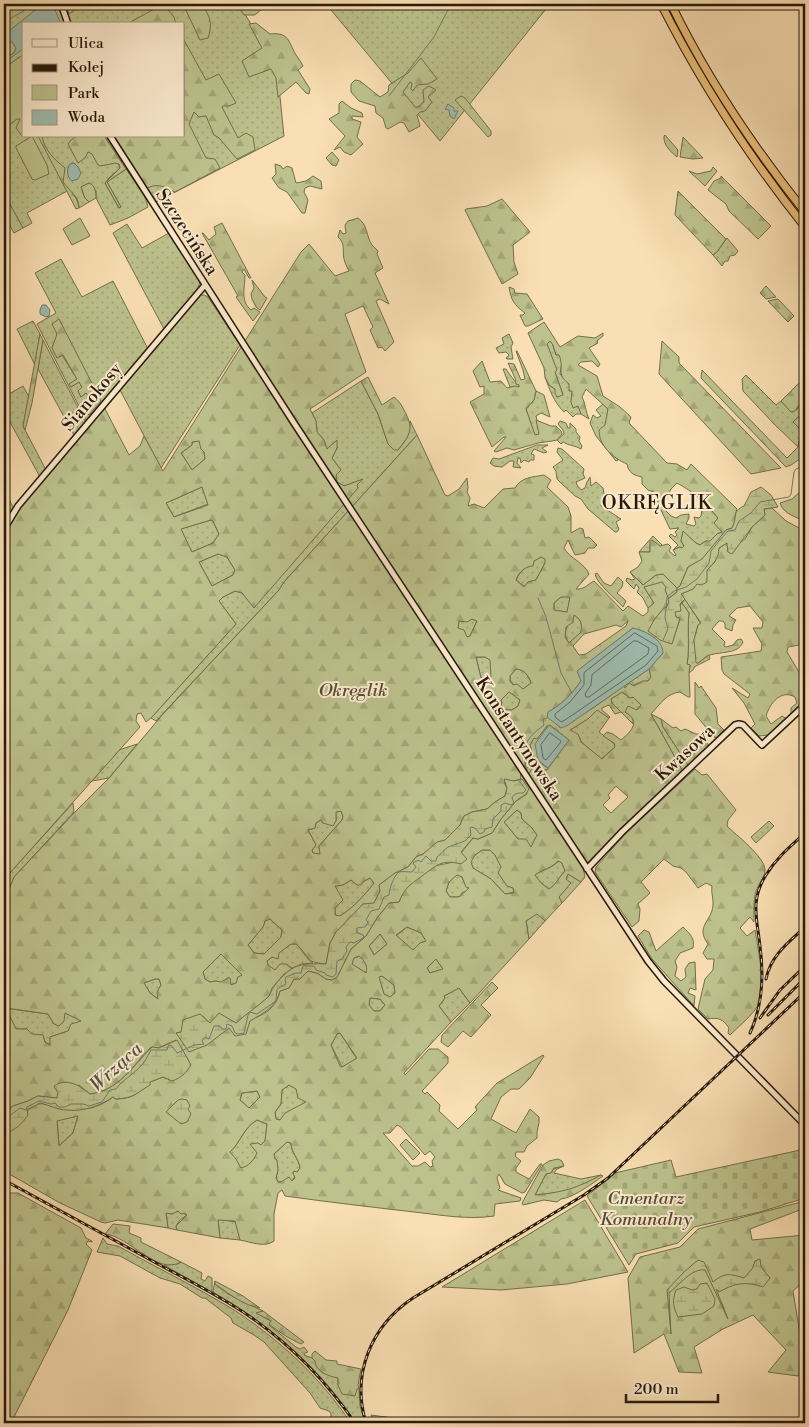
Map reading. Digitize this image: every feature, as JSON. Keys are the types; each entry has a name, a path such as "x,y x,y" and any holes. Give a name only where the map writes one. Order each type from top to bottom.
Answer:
{"highway":[{"path":"661,4 724,114 768,178 805,227"},
{"path":"671,4 728,103 765,159 805,212"}],"main road":[{"path":"61,4 67,22"},
{"name":"Szczecińska","path":"111,138 242,342"},
{"name":"Sianokosy","path":"4,529 18,506 205,285"},
{"name":"Konstantynowska","path":"242,342 642,952 657,972 805,1125"},
{"name":"Kwasowa","path":"587,869 622,832 735,725 743,725 762,745 805,704"}],"green space":[{"path":"4,4 239,4 261,41 278,78 284,136 154,203 125,160 118,163 120,168 105,183 119,208 121,207 107,182 126,169 145,197 148,207 110,225 96,198 96,191 89,183 81,187 85,198 89,202 79,208 76,198 69,190 27,213 32,223 23,228 17,218 4,226"},
{"path":"66,4 89,4 77,8 69,14"},
{"path":"163,4 174,17 175,22 131,22"},
{"path":"183,4 201,4 204,8 210,24 208,38 200,40"},
{"path":"237,4 265,4 255,15 244,15"},
{"path":"326,4 550,4 440,141"},
{"path":"256,23 270,34 281,34 287,38 303,66 298,70 310,89 309,94 296,82 278,97 276,78 271,69 249,77 242,61 262,48 249,24"},
{"path":"7,40 13,42 16,48 14,53 4,59 4,42"},
{"path":"185,42 206,80 219,74 236,103 222,107 238,138 246,133 253,137 255,150 237,159 219,138 214,135 206,116 199,117 194,112 189,124 206,158 215,159 220,168 175,192 159,186 144,188 113,138 185,138"},
{"path":"22,55 22,136 16,128 20,119 17,119 4,129 4,68"},
{"path":"421,58 437,79 428,84 417,85 413,91 411,89 412,83 410,82 403,92 415,107 418,107 424,102 423,90 429,86 436,90 428,97 432,102 425,111 417,115 420,126 409,132 404,123 400,122 388,129 383,118 376,113 375,106 359,101 351,92 351,84 355,80 360,81 380,97 388,92 389,85 408,73"},
{"path":"461,96 465,98 491,131 491,135 488,137 455,100"},
{"path":"342,101 362,113 363,117 352,116 352,119 361,122 357,137 363,144 351,155 344,152 340,147 334,150 345,136 329,119 339,113 339,104"},
{"path":"665,135 678,150 677,157 666,145"},
{"path":"683,137 703,158 680,157"},
{"path":"29,138 33,138 47,165 49,174 35,180 32,179 16,146"},
{"path":"39,138 42,138 54,158 65,168 63,182 75,197 79,208 76,209"},
{"path":"74,138 105,138 126,169 107,182 121,207 119,208 105,183 120,168 119,164 98,165 92,154 88,152 85,158 78,163 68,144"},
{"path":"332,152 339,160 336,166 332,165 326,158"},
{"path":"275,164 283,169 287,166 292,168 296,183 306,181 313,176 321,181 322,189 310,186 305,188 304,192 308,200 305,213 302,213 287,192 279,188 272,178 276,174"},
{"path":"713,167 717,171 705,186 689,171 697,174 711,171"},
{"path":"721,176 771,226 758,239 729,211 726,204 708,190 714,181 721,178"},
{"path":"89,183 94,187 96,198 89,202 85,198 81,187"},
{"path":"678,191 726,239 713,255 675,215"},
{"path":"6,197 23,228 14,233 4,215 4,198"},
{"path":"502,199 530,232 513,245 514,262 518,274 502,284 465,210 487,206"},
{"path":"80,218 90,236 72,245 63,229"},
{"path":"358,218 361,221 372,245 378,251 377,254 383,268 375,273 389,304 380,299 376,301 394,342 385,351 382,347 378,348 370,330 373,327 363,306 345,314 366,372 310,409 316,421 317,432 324,440 327,449 337,440 337,448 332,458 341,470 336,475 337,482 344,486 363,479 357,485 358,488 254,608 242,593 235,591 219,601 236,624 151,718 146,722 141,713 137,714 136,721 140,727 9,874 4,887 4,536 16,513 104,407 129,455 140,446 144,436 163,471 301,252 309,244 335,276 349,271 344,259 342,242 338,237 340,230 343,234 346,233 345,225 348,221","holes":["199,441 205,459 192,470 181,453 192,445 192,442","202,487 208,505 174,517 166,503","211,520 219,534 213,543 192,552 181,529","218,554 227,557 235,570 233,575 212,586 199,562"]},
{"path":"222,223 251,278 249,278 244,269 242,272 245,275 245,303 251,310 254,308 260,312 253,321 236,297 238,296 202,233 209,240 216,234 214,227"},
{"path":"127,224 142,248 169,233 200,281 198,289 164,329 113,233"},
{"path":"727,238 738,251 735,255 730,256 728,261 725,261 722,266 713,255"},
{"path":"61,259 82,297 113,281 148,349 87,422 37,324 56,313 35,273","holes":["58,334 101,401 91,400 86,393 81,397 78,391 82,387 79,382 71,387 77,379 62,355 52,348"]},
{"path":"252,280 267,298 260,310 252,299 251,294 254,288"},
{"path":"766,286 776,297 766,299 760,293"},
{"path":"509,287 514,289 515,293 527,294 543,319 525,326 520,315 525,313 514,302"},
{"path":"200,295 208,297 240,345 161,468 120,390"},
{"path":"778,299 794,316 788,322 768,301"},
{"path":"59,319 101,401 89,415 82,408 91,400 86,393 81,397 78,391 82,387 79,382 71,387 69,384 77,379 63,355 57,358 52,348 57,334 52,324"},
{"path":"33,321 40,334 35,365 17,329"},
{"path":"544,322 560,347 578,336 595,338 603,333 603,336 597,341 598,343 589,348 600,364 598,367 592,361 581,362 578,365 597,376 603,396 631,417 629,423 667,463 677,464 687,470 691,464 737,509 732,528 726,530 703,559 688,567 680,586 677,588 663,574 656,575 643,585 630,572 638,567 642,561 639,552 650,552 650,541 652,540 660,546 668,544 671,547 669,551 675,556 673,550 684,546 681,541 683,531 700,545 710,541 722,532 714,523 718,518 699,498 677,483 671,489 662,507 656,500 656,493 648,490 642,484 642,477 632,473 627,464 608,451 601,441 599,430 605,425 608,409 586,389 582,397 589,419 581,414 578,406 573,408 571,402 572,391 569,391 569,384 562,377 561,360 559,355 556,355 550,341 547,344 557,370 555,372 563,395 557,397 555,389 549,385 545,377 544,368 528,333"},
{"path":"40,334 43,340 32,403 25,430 23,426"},
{"path":"509,334 513,343 511,347 513,359 507,359 509,355 506,352 499,353 496,348 504,344 502,338"},
{"path":"43,340 86,423 75,437 38,369"},
{"path":"551,340 556,355 559,354 562,362 560,374 571,389 573,407 579,406 581,414 576,414 573,417 566,410 564,412 557,404 545,377 549,385 563,395 547,344"},
{"path":"662,341 679,357 679,363 781,468 751,474 659,374"},
{"path":"516,351 536,391 534,400 526,409 535,435 539,434 536,420 556,426 562,434 557,440 514,450 507,448 496,452 494,451 506,437 492,447 470,402 484,394 484,386 480,387 473,371 482,361 490,382 501,381 507,388 519,387 508,363 514,364 521,380 525,379"},
{"path":"503,369 506,369 519,387 510,387"},
{"path":"702,370 787,458 798,447 799,441 805,439 805,457 786,467 701,378"},
{"path":"746,375 776,405 781,401 788,407 797,410 798,406 805,400 805,411 794,422 805,434 805,439 799,441 798,447 743,391 742,379"},
{"path":"368,377 382,405 394,397 401,404 407,416 410,431 398,450 394,450 388,444 378,414 361,381"},
{"path":"361,381 378,414 388,444 398,450 407,437 410,421 417,435 284,582 279,590 156,721 151,718 236,624 219,601 235,591 242,593 254,607 361,480 344,486 337,482 336,475 341,470 332,458 337,448 336,441 327,449 324,440 317,432 316,421 312,413"},
{"path":"799,383 805,390 805,400 795,411 791,412 781,401"},
{"path":"23,386 29,397 23,426 46,470 40,477 4,411 4,390 7,395"},
{"path":"536,391 544,395 550,417 541,413 536,416 539,434 535,436 526,409 534,400"},
{"path":"603,404 608,409 606,430 608,443 613,455 618,460 616,461 596,436 590,423 593,415 597,418 601,416 596,410"},
{"path":"805,411 805,434 793,422"},
{"path":"560,421 566,423 568,428 570,428 570,423 576,429 580,437 581,449 563,442 561,444 557,440 564,434 558,424"},
{"name":"Okręglik","path":"417,435 445,495 448,496 459,489 467,478 467,492 470,498 468,506 474,504 484,508 503,489 515,488 528,478 544,475 551,480 547,487 568,507 571,516 571,533 580,528 583,529 585,538 589,537 597,545 594,548 588,548 585,553 575,555 568,540 564,548 584,566 589,574 576,589 584,588 594,581 623,611 628,606 643,616 654,603 644,587 662,582 666,587 665,590 670,602 654,620 655,631 659,638 672,643 680,619 676,617 675,612 682,603 689,613 687,664 690,665 690,697 680,692 671,694 651,714 683,772 619,830 583,867 585,877 581,882 568,874 566,879 571,883 559,897 562,903 545,921 537,914 526,921 529,939 470,1003 459,988 444,996 445,998 439,1006 451,1022 404,1073 405,1075 429,1049 438,1049 448,1057 448,1063 422,1091 425,1094 427,1092 440,1105 439,1111 458,1129 477,1110 475,1107 497,1083 544,1056 530,1078 519,1089 511,1089 501,1097 491,1119 516,1133 530,1109 539,1117 537,1138 527,1146 524,1152 516,1152 515,1156 521,1161 516,1168 516,1172 529,1179 540,1164 542,1164 525,1192 522,1193 505,1184 499,1174 497,1178 500,1188 498,1190 521,1198 520,1201 495,1204 494,1216 454,1217 285,1196 282,1190 278,1193 274,1214 274,1241 262,1244 240,1240 235,1221 218,1220 220,1238 177,1230 176,1226 187,1215 185,1213 181,1214 178,1211 172,1214 166,1213 168,1228 118,1220 101,1222 60,1203 4,1171 4,1134 13,1128 28,1110 38,1104 70,1108 91,1108 113,1097 116,1099 131,1097 149,1085 150,1082 163,1077 166,1079 189,1061 176,1040 158,1048 151,1047 117,1083 109,1088 90,1094 79,1085 58,1093 57,1098 38,1096 13,1106 4,1113 4,902 14,877 110,777 163,714 279,590 284,582","holes":["541,557 545,559 545,563 536,580 528,582 524,587 516,580 520,572 527,567 533,566 534,561","561,597 570,597 567,612 554,610 554,603","574,615 581,622 581,632 569,643 565,637 566,627 573,622","472,619 477,621 470,636 467,637 464,630 458,628 459,621 467,622","628,621 626,626 586,654 579,655 573,646 584,634 616,625 621,627","633,628 655,638 663,653 649,669 651,677 648,681 643,681 634,686 629,683 625,688 624,686 560,728 548,712 562,703 581,681 578,671","476,657 485,657 490,660 491,677 481,678","516,669 526,673 531,683 523,689 517,684 513,685 510,681 510,676","509,692 520,700 518,706 512,710 502,709 501,700","622,692 630,698 633,697 641,705 637,710 628,706 625,712 630,715 634,722 629,733 621,740 607,732 603,736 614,743 615,747 602,759 581,742 578,734 570,730 588,719 597,710 609,718 602,710 602,708 609,705 615,714 621,712 612,703 611,699","550,725 569,740 547,770 543,770 534,764 525,768 525,756 531,749 530,745 534,738 537,739 547,726","522,779 526,786 527,794 516,801 492,833 478,839 473,838 454,862 434,866 411,883 403,892 399,902 389,903 366,936 351,949 337,977 332,980 326,979 317,973 308,971 300,979 294,979 289,988 280,991 277,1000 267,1012 226,1030 207,1045 176,1033 182,1032 203,1016 210,1024 219,1014 236,1023 269,997 272,988 284,974 292,969 286,964 280,964 275,970 268,965 267,961 272,957 278,959 279,953 291,944 296,944 310,960 326,964 330,943 336,932 347,921 374,903 380,891 379,885 408,867 416,857 445,840 460,825 464,816 487,809 505,796 507,788 504,783","616,786 628,797 611,813 603,805 610,798 608,795","517,810 521,813 522,819 537,835 531,847 526,839 518,839 504,822","341,811 342,820 319,846 320,854 313,853 312,850 316,845 308,830 315,828 316,823 321,820 323,823 333,826 336,821 336,812","482,850 490,850 495,855 501,867 498,873 507,886 513,888 514,893 505,894 491,879 473,868 471,862 475,855","558,861 562,863 565,871 549,889 535,875","457,875 462,877 466,887 469,888 459,897 450,897 446,891 449,882","370,878 374,883 349,909 340,916 335,915 335,908 343,900 335,886 343,885 351,880 357,885 361,885","270,919 282,930 281,937 264,954 254,953 248,945 263,927 265,921","407,927 421,933 426,941 420,943 413,950 396,935","380,934 387,944 374,955 369,946","221,954 242,975 238,977 236,983 231,985 230,978 221,982 210,982 205,979 203,972","359,956 367,968 366,973 352,964 354,958","436,959 443,969 430,973 427,968","382,976 394,985 395,993 390,997 384,994 379,977","159,979 161,985 157,992 158,999 150,993 144,983","370,998 380,999 385,1005 380,1011 374,1011 369,1005","6,1008 48,1014 54,1024 59,1026 64,1021 65,1013 81,1021 71,1024 68,1031 50,1037 50,1045 45,1042 43,1035 32,1034 27,1029 16,1029","340,1033 357,1058 342,1067 331,1045 337,1034","289,1085 296,1089 298,1098 306,1102 285,1113 280,1120 276,1119 275,1112 281,1104 282,1090","257,1091 260,1097 249,1108 240,1100 242,1093","78,1116 73,1133 59,1146 57,1121","257,1120 267,1124 265,1141 261,1145 258,1143 250,1144 257,1153 250,1163 241,1168 230,1152 252,1123","397,1125 401,1127 425,1155 430,1151 435,1157 432,1161 433,1166 430,1167 425,1162 418,1166 412,1166 383,1133 390,1133","287,1142 291,1143 300,1168 297,1172 294,1171 295,1178 292,1181 289,1177 278,1182 276,1178 278,1170 274,1154"]},
{"path":"199,441 205,459 192,470 181,453 192,445 192,442"},
{"path":"537,445 548,445 542,448 547,452 544,453 534,449 531,454 534,455 534,460 529,462 524,460 521,463 520,458 518,458 517,463 521,468 513,467 514,461 510,461 502,467 494,466 490,463 493,458 499,459"},
{"path":"558,448 562,449 584,469 583,474 585,478 576,482 581,490 585,488 590,477 591,486 596,482 603,488 605,499 601,506 621,519 616,522 619,529 617,532 588,509 581,499 575,496 557,479 556,471 553,467 563,460 557,452"},
{"path":"202,487 208,504 174,517 166,503"},
{"path":"761,487 771,495 778,507 764,509 765,515 752,527 732,554 728,552 727,543 719,548 716,560 707,570 707,582 702,585 697,584 693,589 681,594 685,599 680,604 681,611 675,612 676,617 680,618 672,644 660,640 648,631 654,620 666,608 669,602 668,599 677,592 677,588 680,586 688,567 702,559 726,530 732,528 737,510 744,506 751,492"},
{"path":"4,490 14,509 4,525"},
{"path":"801,491 805,494 805,522 787,513 780,503 792,499"},
{"path":"704,502 718,518 722,532 717,534 710,542 706,541 700,545 683,532 681,541 684,546 682,549 680,547 673,550 678,545 669,536 671,534 675,537 677,535 675,532 679,528 670,529 660,508 662,507 671,516 676,518 689,514 686,524 694,526 696,524 694,517 699,518 701,516 702,509 700,506"},
{"path":"772,508 786,521 805,531 805,644 788,647 787,652 805,682 805,701 791,714 791,708 797,703 795,697 785,695 773,702 766,716 771,724 782,716 787,719 769,735 759,736 751,728 755,724 744,703 732,688 748,698 750,694 724,674 721,657 761,651 762,644 753,628 762,628 763,622 750,606 737,608 729,616 736,620 732,631 725,628 723,621 719,621 712,629 725,642 724,646 733,645 737,640 741,639 743,642 741,646 733,651 712,654 696,663 694,640 698,625 701,623 681,594 693,589 715,562 719,548 727,543 728,552 745,539 752,527 765,515 764,509"},
{"path":"211,520 219,534 213,543 192,552 180,529"},
{"path":"653,536 662,545 660,547 652,541 650,552 639,552"},
{"path":"218,554 227,557 235,570 233,575 212,586 199,562"},
{"path":"541,557 546,559 536,580 528,582 525,587 516,580 526,567"},
{"path":"630,572 643,585 656,575 663,574 677,588 677,592 668,599 665,590 644,587 654,603 648,608 643,598 637,592 639,588 636,584 634,589 626,581 627,578 635,579"},
{"path":"597,573 604,583 611,586 618,577 623,582 622,587 617,593 626,601 623,607 599,582 595,574"},
{"path":"570,596 568,612 554,611 554,603 561,597"},
{"path":"685,599 701,624 698,625 694,640 698,663 709,655 710,659 694,667 689,673 690,665 687,664 689,613 682,603"},
{"path":"574,615 581,622 581,633 569,643 566,629"},
{"path":"472,619 477,621 468,637 458,629 459,621"},
{"path":"476,657 485,657 491,660 492,677 481,678"},
{"path":"516,669 526,673 531,683 523,689 515,686 511,681 510,676"},
{"path":"649,669 651,677 648,681 625,688 624,686"},
{"path":"695,682 699,688 701,686 716,708 718,724 724,730 717,738 714,737 716,733 709,731 695,714"},
{"path":"509,691 520,700 518,706 512,710 502,709 501,699"},
{"path":"622,692 630,698 633,697 641,705 637,710 625,712 632,718 633,724 612,703 611,699"},
{"path":"597,709 609,718 599,732 614,743 615,747 601,759 581,742 580,738 569,731 587,719"},
{"path":"651,714 661,719 663,727 688,765 683,772"},
{"path":"661,719 673,728 676,727 681,731 685,729 699,734 709,745 688,765 663,727"},
{"path":"549,725 540,763 548,768 543,770 534,759 530,745 534,737"},
{"path":"137,744 109,778 92,781 119,750"},
{"path":"531,749 537,765 534,764 529,774 526,761"},
{"path":"695,769 702,775 707,774 736,810 728,820 727,826 755,853 764,865 765,870 755,895 754,922 750,917 740,928 747,936 755,930 760,959 761,993 755,1010 730,1035 728,1033 729,1028 725,1023 715,1018 708,1019 698,1009 705,979 713,970 714,959 707,959 703,953 708,944 703,932 711,914 713,902 712,886 706,883 698,888 686,872 664,859 641,882 650,893 638,904 640,909 639,921 632,927 595,872 596,867 627,832"},
{"path":"504,779 514,781 522,779 529,789 526,794 516,801 492,833 478,839 473,838 461,852 467,859 461,864 449,862 436,866 408,887 399,902 389,903 366,936 351,949 337,977 332,980 326,979 317,973 308,971 300,979 294,979 289,988 280,991 276,1001 269,1009 250,1021 246,1034 235,1036 229,1028 207,1045 189,1052 176,1033 181,1032 183,1020 200,1014 210,1023 219,1013 236,1023 268,997 281,978 292,969 309,964 326,964 330,943 336,932 363,904 374,903 380,891 379,885 395,873 408,867 416,857 423,854 437,842 445,840 460,825 464,816 487,809 505,796 507,788"},
{"path":"73,803 74,812 14,877 4,902 4,887 9,874"},
{"path":"517,810 521,813 522,819 537,835 531,848 518,839 504,822"},
{"path":"341,811 342,820 319,846 321,854 313,854 312,850 316,845 308,830 315,828 316,823 321,820 323,823 336,821 336,812"},
{"path":"769,821 774,826 756,843 751,837"},
{"path":"482,850 490,850 495,855 515,892 505,894 491,879 473,868 470,862"},
{"path":"559,861 562,863 565,871 549,889 534,875"},
{"path":"457,874 462,877 469,888 467,892 463,892 459,897 450,897 446,891 449,882"},
{"path":"568,874 581,882 562,903 559,897 570,883 566,879"},
{"path":"370,878 374,883 362,897 340,916 335,915 335,886 343,885 351,880 357,885"},
{"path":"537,913 545,921 529,939 526,921"},
{"path":"270,919 282,930 281,937 264,954 254,953 248,945 263,927 265,921"},
{"path":"407,927 421,933 426,941 420,943 413,951 396,936"},
{"path":"683,927 693,939 693,948 680,953 675,961 677,967 675,976 681,981 686,977 685,969 689,963 695,962 696,990 690,988 688,993 695,996 694,1006 652,959 638,936 644,930 649,932 656,951"},
{"path":"380,934 387,944 374,955 369,946"},
{"path":"291,944 296,944 313,963 302,964 292,968 286,964 275,971 268,965 267,961"},
{"path":"221,954 242,975 236,983 230,985 230,979 228,978 221,983 216,981 210,982 205,979 203,972"},
{"path":"359,956 366,964 366,973 351,964 354,958"},
{"path":"436,959 443,969 430,973 427,968"},
{"path":"378,976 382,976 394,985 395,993 390,997 384,994"},
{"path":"159,979 161,985 158,999 150,993 144,983"},
{"path":"492,982 498,988 481,1005 491,1015 471,1037 463,1031 448,1047 441,1042 442,1035"},
{"path":"459,988 470,1003 451,1022 439,1006 445,998 444,996"},
{"path":"370,998 380,999 385,1005 380,1011 373,1011 369,1005"},
{"path":"5,1008 48,1014 54,1024 65,1013 82,1021 68,1031 50,1037 51,1045 45,1042 43,1035 32,1035 27,1029 16,1029"},
{"path":"340,1033 357,1059 342,1067 331,1045 337,1034"},
{"path":"177,1040 191,1065 178,1078 172,1081 163,1077 150,1082 150,1085 131,1097 116,1099 113,1097 97,1106 85,1109 64,1110 40,1103 27,1110 28,1115 18,1127 4,1134 4,1113 13,1106 38,1096 57,1098 58,1093 54,1086 64,1082 78,1086 90,1094 100,1092 117,1083 152,1047 159,1048"},
{"path":"289,1085 296,1089 307,1102 280,1120 276,1119 275,1112 281,1104 282,1090"},
{"path":"257,1091 260,1097 249,1108 240,1100 242,1093"},
{"path":"178,1100 187,1100 190,1106 188,1109 191,1114 187,1122 181,1124 166,1112"},
{"path":"78,1116 73,1133 59,1146 57,1120"},
{"path":"257,1120 267,1124 265,1141 247,1167 240,1168 230,1152 248,1127"},
{"path":"406,1139 420,1153 413,1160 400,1145"},
{"path":"287,1142 291,1143 300,1168 292,1181 278,1182 276,1178 278,1170 274,1154"},
{"name":"Cmentarz Komunalny","path":"805,1149 805,1198 760,1212 694,1227 678,1243 636,1254 629,1265 587,1196 615,1173 671,1160 676,1177"},
{"path":"558,1159 562,1161 564,1166 554,1168 551,1173 546,1174 535,1195 569,1189 601,1175 603,1176 577,1193 557,1202 544,1200 523,1205 522,1203 543,1165"},
{"path":"564,1166 557,1169 554,1173 581,1179 601,1175 580,1187 565,1192 535,1195 545,1176 558,1167"},
{"path":"4,1191 7,1193 18,1193 81,1228 86,1238 92,1241 88,1241 86,1244 92,1250 68,1310 12,1421 4,1419 4,1208 9,1200 4,1197"},
{"path":"585,1200 628,1272 567,1284 501,1290 442,1287"},
{"path":"805,1201 805,1208 750,1229 752,1240 805,1235 805,1280 793,1291 800,1334 805,1328 805,1368 798,1376 768,1372 786,1350 753,1315 723,1329 694,1347 702,1373 679,1372 664,1334 634,1353 628,1278 640,1257 680,1247 698,1229"},
{"path":"178,1211 187,1215 176,1226 177,1230 168,1228 166,1213 172,1214"},
{"path":"218,1219 236,1222 240,1240 220,1238"},
{"path":"113,1224 130,1226 129,1233 141,1238 141,1242 181,1262 172,1265 162,1264 124,1241 105,1234"},
{"path":"103,1238 107,1244 118,1246 231,1308 265,1332 312,1374 351,1423 331,1423 329,1411 320,1408 310,1393 264,1342 233,1323 231,1318 205,1298 180,1284 160,1278 120,1256 97,1252"},
{"path":"760,1259 761,1267 770,1278 763,1287 746,1284 735,1285 719,1292 716,1289 728,1319 705,1270 695,1272 686,1278 669,1293 671,1334 667,1290 698,1260 704,1262 713,1282 728,1275 744,1278 752,1269 755,1261"},
{"path":"181,1262 202,1273 201,1279 205,1281 208,1276 212,1278 212,1292 164,1265"},
{"path":"215,1281 215,1284 228,1294 263,1311 257,1313 271,1321 269,1325 296,1347 300,1349 304,1347 308,1352 304,1355 312,1358 338,1378 338,1385 359,1388 360,1406 365,1423 356,1423 342,1403 310,1366 274,1333 213,1292"},
{"path":"215,1281 243,1296 260,1308 236,1299 215,1284"},
{"path":"707,1283 715,1299 714,1306 702,1314 678,1317 674,1304 676,1290 684,1287 692,1290 697,1289 700,1284"},
{"path":"263,1311 304,1342 301,1344 285,1336 269,1324 271,1321 256,1313"},
{"path":"315,1351 326,1360 337,1361 337,1364 361,1369 359,1388 355,1396 342,1394 338,1385 338,1378 320,1371 312,1358 312,1354"},
{"path":"371,1415 430,1423 375,1423"}],"water":[{"path":"47,4 53,5 60,22 22,22 22,50 4,63 4,59 14,53 16,48 12,42 7,40 4,42 4,35 39,7"},
{"path":"448,104 454,108 454,111 458,111 454,119 450,116 449,110 445,109"},
{"path":"74,163 81,173 78,179 72,181 68,176 68,171 70,164"},
{"path":"42,305 46,305 50,310 49,316 46,317 40,314"},
{"path":"633,628 652,636 662,648 663,653 649,669 568,725 561,728 547,717 548,712 566,699 581,681 577,671"},
{"path":"549,725 569,740 548,768 538,760 535,744"}],"waterway":[{"path":"4,22 22,12 30,4"},
{"path":"389,96 434,37 451,4"},
{"name":"Wrząca","path":"663,640 668,629 665,618 667,597 674,591 686,587 697,579 709,563 711,551 719,541 728,531 735,530 739,521 751,513 760,502 789,497 794,472 805,465"},
{"path":"538,598 546,617 561,673 572,693"},
{"name":"Wrząca","path":"525,769 531,766 525,753 525,747 532,736 544,725 543,719 547,718"},
{"name":"Wrząca","path":"4,1120 20,1108 26,1110 27,1107 39,1101 55,1103 59,1107 71,1104 89,1106 102,1102 110,1090 116,1089 138,1069 151,1050 167,1050 168,1046 171,1045 177,1053 194,1045 204,1044 202,1041 205,1037 209,1039 214,1026 226,1029 227,1024 232,1026 235,1033 244,1033 250,1012 257,1014 276,1001 277,989 286,984 286,977 301,973 303,966 314,966 316,970 333,977 336,974 337,961 342,959 347,951 346,947 350,942 354,943 364,936 357,932 357,928 366,926 368,922 366,920 371,911 379,909 384,897 389,895 397,874 399,872 412,872 416,867 413,863 418,860 421,862 426,856 431,861 436,861 437,857 448,847 465,841 471,835 471,827 475,828 480,834 485,829 492,827 493,819 501,811 501,805 505,803 511,805 514,803 512,798 514,795 523,793 526,790 520,782 521,773"}],"tram line":[{"path":"4,1420 17,1423"}],"railway":[{"path":"750,1033 758,1012 762,979 756,918 758,893 761,884 774,863 805,833"},
{"path":"766,979 768,970 776,956 805,927"},
{"path":"760,1018 780,990 805,966"},
{"path":"768,1015 805,978"},
{"path":"366,1423 362,1405 363,1369 376,1337 398,1309 413,1298 584,1195 608,1178 805,992"},
{"path":"4,1180 212,1293 249,1316 279,1339 320,1378 355,1423"}],"district":[{"name":"OKRĘGLIK","path":"657,503"}]}
